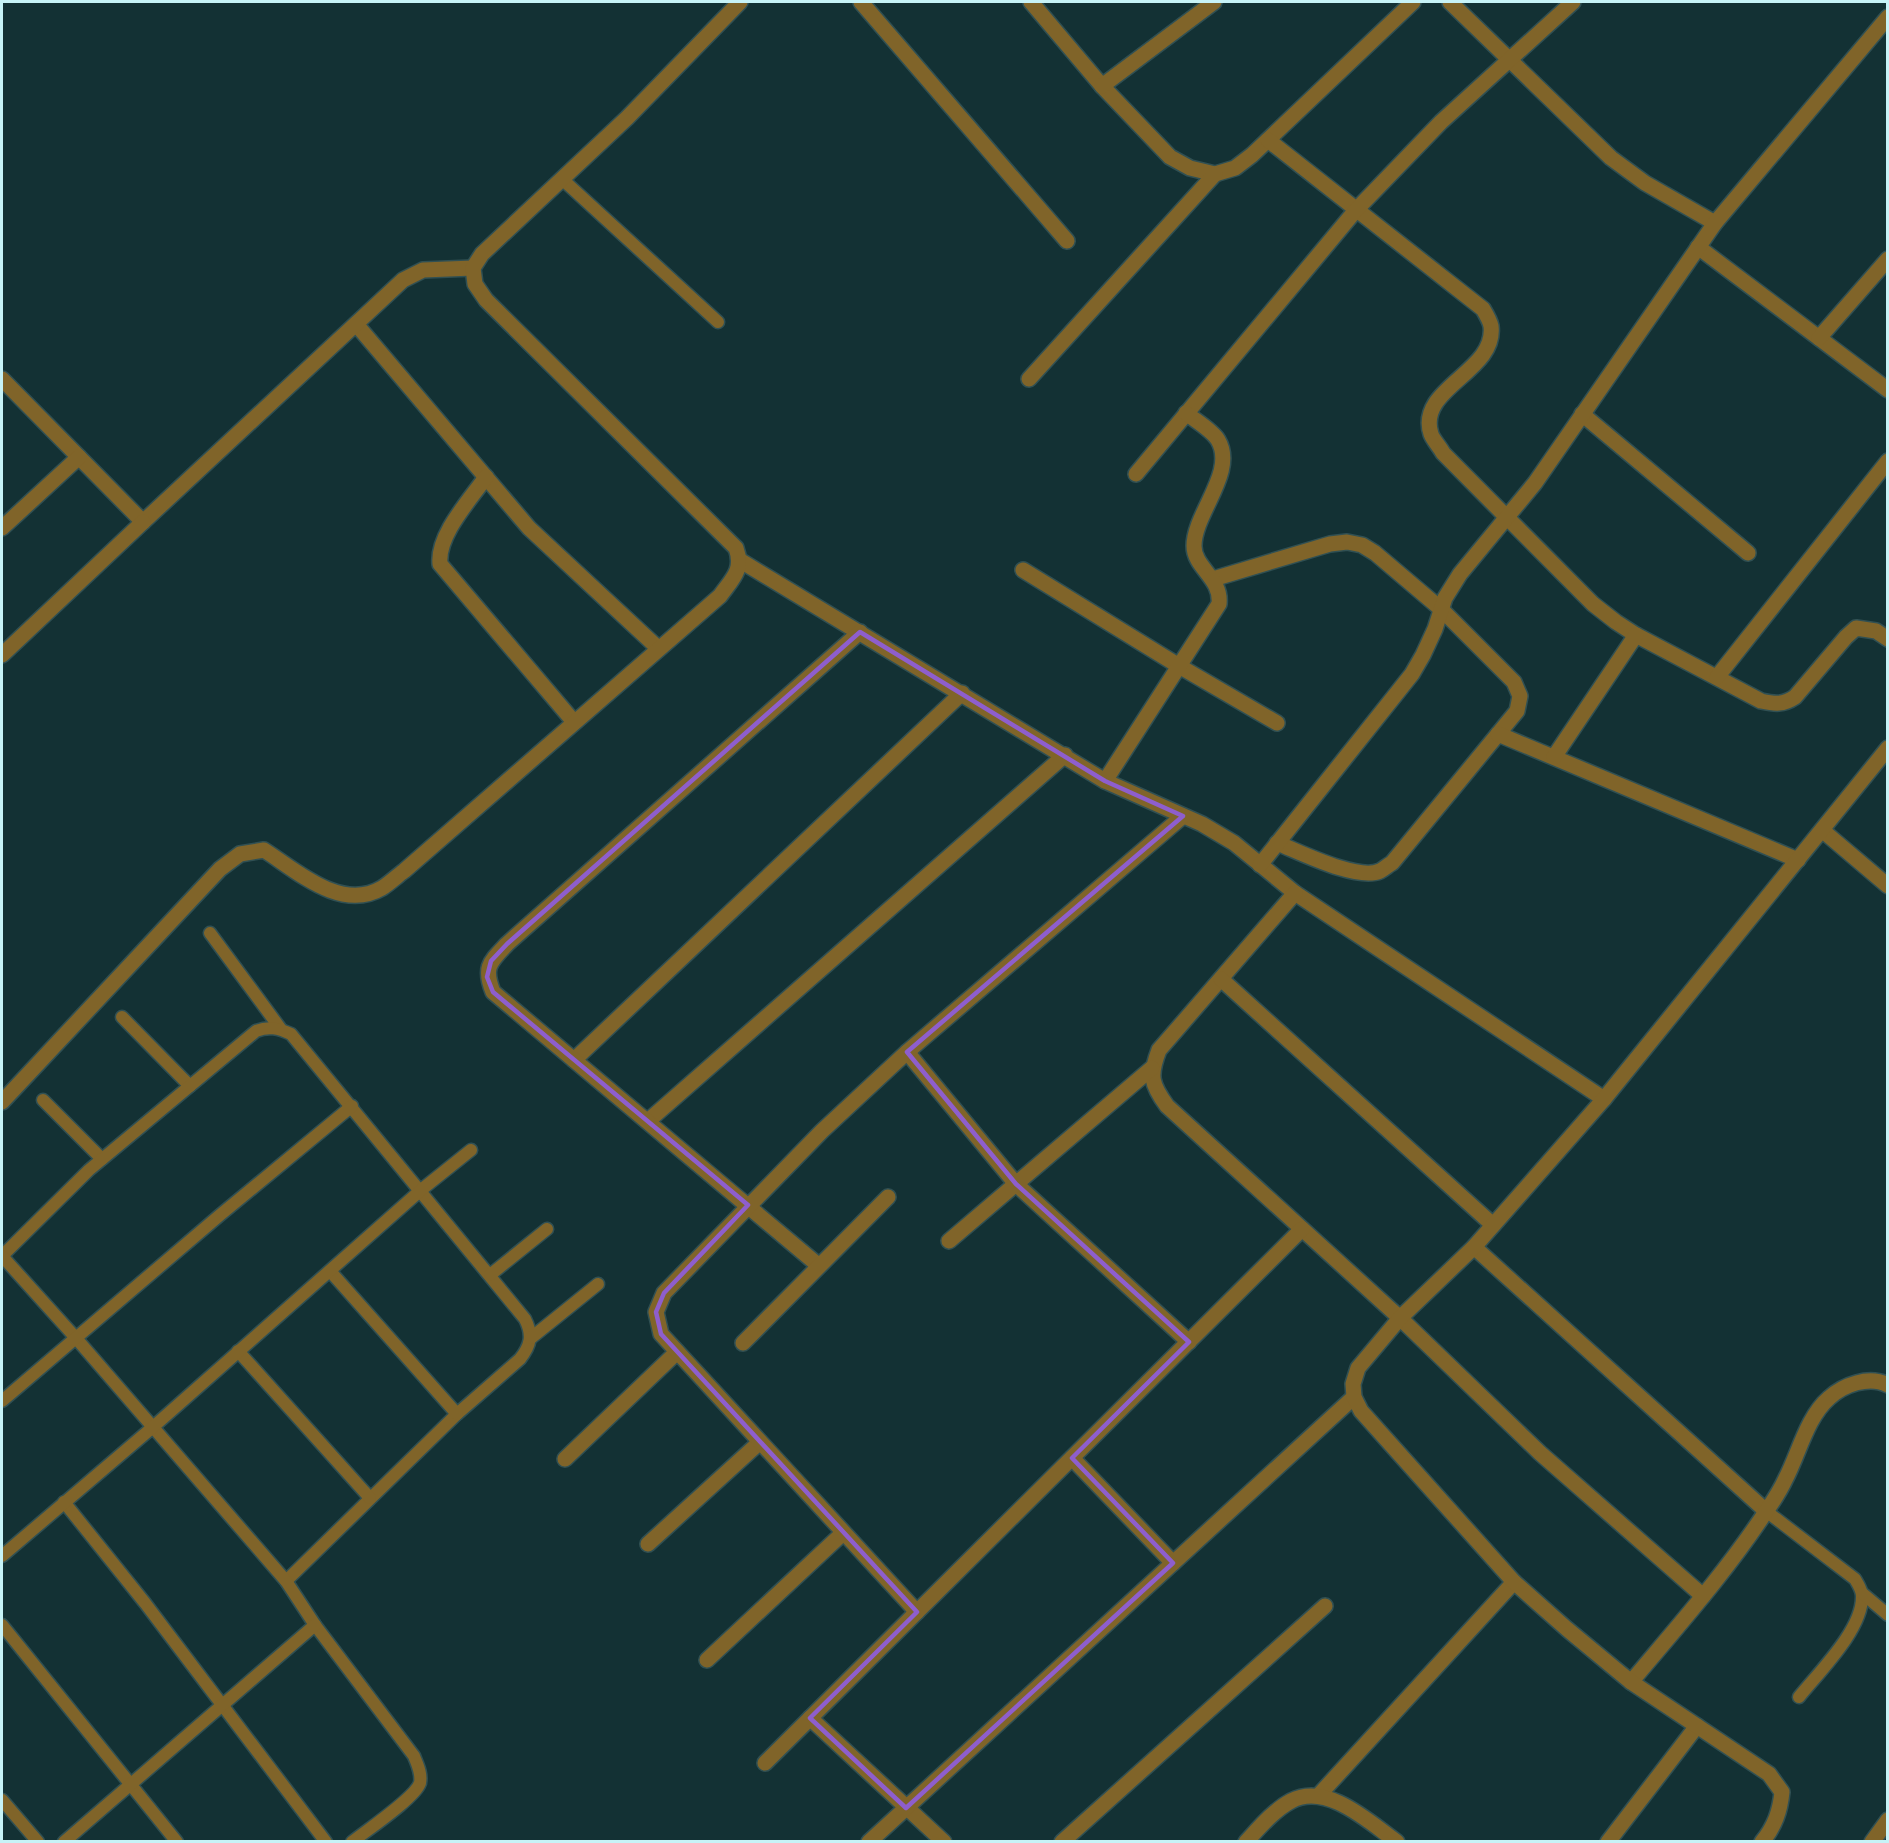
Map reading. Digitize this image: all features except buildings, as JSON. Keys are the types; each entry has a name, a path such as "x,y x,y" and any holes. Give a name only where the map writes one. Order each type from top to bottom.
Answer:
{"street":[{"path":"741,2 627,118 482,254 473,268 475,284 486,300 736,548 741,561 963,693 1105,781 1202,824 1234,843 1295,893 1604,1099"},
{"path":"861,2 1067,241"},
{"path":"1031,2 1102,86 1170,157 1190,168 1215,174 1235,168 1268,140 1413,2"},
{"path":"1102,86 1214,2"},
{"path":"1450,2 1627,171 1715,223"},
{"path":"1464,13 1475,2"},
{"path":"1136,474 1356,210 1442,122 1573,2"},
{"path":"1260,865 1412,674 1423,655 1445,598 1460,574 1535,483 1715,223 1887,17"},
{"path":"1268,140 1484,309 1491,326 1489,343 1477,363 1438,399 1430,417 1431,434 1443,453 1593,604 1636,635 1761,701 1775,704 1786,703 1795,697 1856,628 1876,631 1887,639"},
{"path":"1029,379 1215,174"},
{"path":"1698,247 1887,390"},
{"path":"1819,338 1887,259"},
{"path":"2,655 403,280 423,270 473,268"},
{"path":"356,324 529,528 658,648"},
{"path":"2,379 143,522"},
{"path":"1105,781 1219,604 1220,594 1194,548 1196,532 1221,471 1224,455 1218,439 1186,413"},
{"path":"1582,414 1748,553"},
{"path":"2,528 79,458"},
{"path":"1717,677 1887,461"},
{"path":"486,477 444,538 439,552 440,564 574,722"},
{"path":"1213,579 1330,544 1347,542 1362,546 1375,553 1441,609 1514,682 1520,696 1517,711 1392,863 1380,872 1365,873 1347,870 1277,843"},
{"path":"2,1102 220,869 240,854 264,850 327,890 352,896 380,889 404,871 720,596 736,574 741,561"},
{"path":"1023,570 1277,723"},
{"path":"818,1265 492,992 487,977 491,961 507,944 860,632"},
{"path":"1554,757 1636,635"},
{"path":"574,1060 963,693"},
{"path":"1498,734 1798,860"},
{"path":"1762,1842 1769,1834 1780,1811 1782,1792 1769,1774 1631,1682 1514,1582 1360,1410 1354,1397 1353,1384 1358,1368 1400,1318 1474,1247 1604,1099 1887,748"},
{"path":"648,1121 1065,755"},
{"path":"917,1612 661,1334 656,1312 664,1293 822,1131 907,1052 1183,816"},
{"path":"1822,830 1887,885"},
{"path":"949,1241 1152,1068 1159,1050 1295,893"},
{"path":"1221,979 1493,1225"},
{"path":"907,1052 1016,1184 1189,1341"},
{"path":"1152,1068 1155,1089 1167,1106 1400,1318 1540,1453 1703,1596"},
{"path":"743,1343 888,1197"},
{"path":"765,1763 1302,1229"},
{"path":"1474,1247 1767,1511"},
{"path":"565,1459 677,1352"},
{"path":"1631,1682 1703,1596 1767,1511 1786,1480 1812,1420 1828,1398 1853,1383 1881,1381 1887,1385"},
{"path":"869,1842 1354,1397"},
{"path":"648,1544 760,1442"},
{"path":"1072,1458 1173,1563"},
{"path":"707,1660 843,1533"},
{"path":"1319,1795 1514,1582"},
{"path":"1062,1842 1325,1606"},
{"path":"810,1718 944,1842"},
{"path":"1608,1842 1697,1726"},
{"path":"1246,1842 1266,1821 1292,1801 1319,1795 1343,1804 1397,1842"},
{"path":"1872,1842 1887,1820"}],"lane":[{"path":"562,179 718,322"},
{"path":"210,933 280,1028"},
{"path":"122,1017 190,1086"},
{"path":"286,1581 457,1414 520,1359 528,1349 531,1338 525,1319 291,1034 280,1028 266,1027 256,1031 102,1159 2,1256 286,1581 315,1625 414,1756 420,1770 420,1784 410,1797 352,1842"},
{"path":"43,1100 102,1159"},
{"path":"2,1401 75,1337 352,1106"},
{"path":"2,1556 153,1427 421,1190 471,1150"},
{"path":"490,1275 547,1229"},
{"path":"330,1271 457,1414"},
{"path":"531,1338 597,1284"},
{"path":"238,1352 370,1498"},
{"path":"64,1502 145,1603 326,1842"},
{"path":"1767,1511 1855,1579 1862,1593 1887,1615"},
{"path":"1800,1697 1854,1629 1860,1612 1862,1593"},
{"path":"2,1625 177,1842"},
{"path":"64,1842 315,1625"},
{"path":"2,1800 38,1842"}],"highlighted area":[{"path":"860,632 1105,781 1183,816 907,1052 1016,1184 1189,1342 1072,1458 1173,1563 906,1808 810,1718 917,1612 661,1334 656,1312 664,1293 748,1205 493,992 487,977 491,961 507,944"}]}
